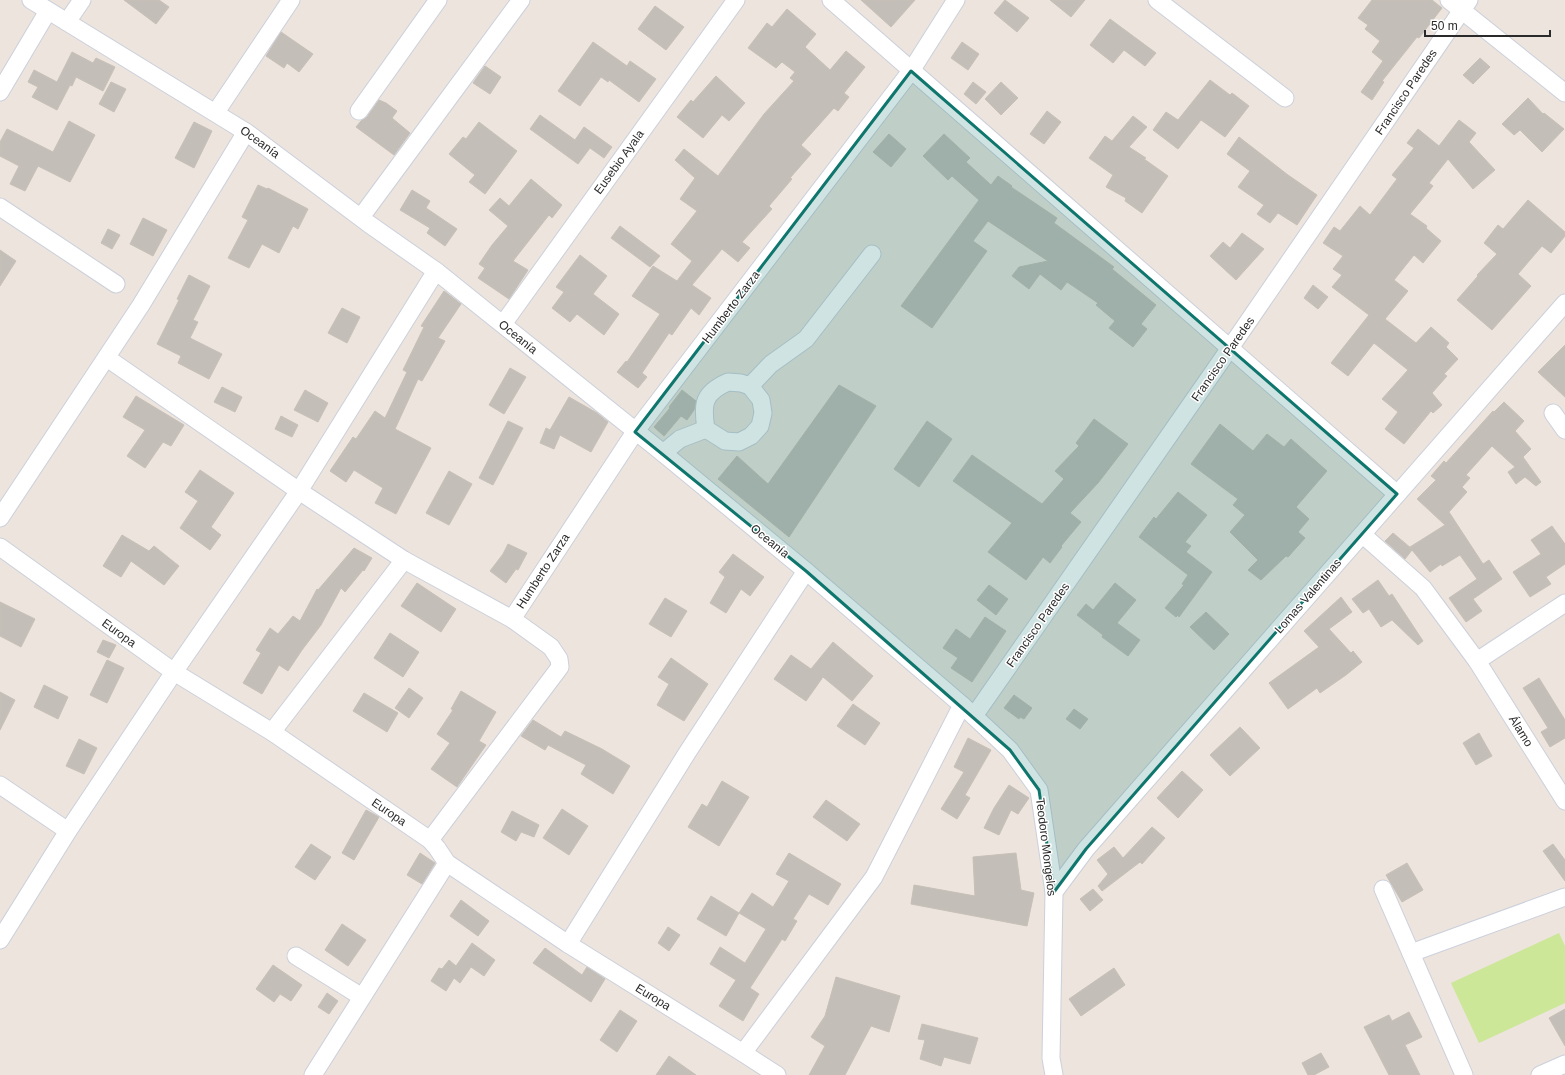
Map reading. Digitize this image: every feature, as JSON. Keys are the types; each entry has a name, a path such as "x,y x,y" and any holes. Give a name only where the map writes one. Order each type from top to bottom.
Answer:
{"street":[{"name":"Oceanía","path":"31,0 216,112 246,132 436,271 663,453 806,571 968,711"},
{"path":"67,22 82,0"},
{"path":"216,112 291,0"},
{"path":"359,111 438,0"},
{"path":"361,217 521,0"},
{"name":"Eusebio Ayala","path":"503,324 736,0"},
{"path":"831,0 1397,494"},
{"name":"Humberto Zarza","path":"512,619 636,432 911,70 956,0"},
{"path":"1157,0 1285,98"},
{"path":"1449,0 1465,6 1565,93"},
{"name":"Francisco Paredes","path":"743,1053 874,878 968,711 1230,348 1465,6"},
{"path":"0,92 48,11"},
{"path":"0,518 141,305 246,132"},
{"path":"0,207 116,284"},
{"path":"750,386 770,364 806,339 872,254"},
{"path":"0,940 68,831 174,672 299,491 436,271"},
{"name":"Lomas Valentinas","path":"1054,892 1086,849 1565,303"},
{"path":"107,358 299,491 404,560 512,619 551,646 559,659 560,667 430,840"},
{"path":"728,382 741,383 750,386 761,400 764,413 760,426 751,436 739,442 725,441 706,429 703,411 706,398 715,388 728,382"},
{"path":"1553,412 1565,430"},
{"path":"663,453 680,439 706,429"},
{"name":"Álamo","path":"1363,535 1423,588 1477,661 1565,801"},
{"name":"Europa","path":"0,547 174,672 272,732 430,840 447,863 568,944 777,1075"},
{"path":"272,732 404,560"},
{"path":"568,944 687,753 806,571"},
{"path":"1477,661 1565,603"},
{"name":"Teodoro Mongelos","path":"968,711 1010,750 1039,790 1054,892 1051,1058 1054,1075"},
{"path":"0,786 68,831"},
{"path":"313,1075 447,863"},
{"path":"1383,889 1464,1075"},
{"path":"1411,953 1565,897"},
{"path":"296,956 362,997"},
{"path":"1540,1075 1565,1064"}],"highlighted area":[{"path":"911,71 1397,494 1086,849 1054,892 1039,790 1010,750 806,571 635,432"}],"green space":[{"path":"1559,933 1565,946 1565,1003 1479,1043 1451,983"}],"building":[{"path":"124,0 159,0 169,7 156,24"},
{"path":"861,0 915,0 891,27"},
{"path":"1005,0 1029,18 1017,32 994,13"},
{"path":"1050,0 1085,0 1071,17"},
{"path":"1372,0 1432,0 1442,8 1419,38 1417,37 1382,81 1384,82 1372,100 1361,92 1383,61 1372,52 1380,41 1365,29 1368,25 1358,18"},
{"path":"655,6 684,27 666,50 638,29"},
{"path":"787,9 816,34 805,47 830,70 846,51 865,67 844,93 849,97 838,111 834,108 801,145 811,154 790,178 792,179 769,206 772,209 742,242 750,248 738,262 722,249 692,285 711,298 699,315 691,308 672,335 669,333 642,373 647,377 638,388 617,372 626,361 627,362 660,314 632,296 653,266 677,281 692,261 671,244 697,211 680,199 695,178 675,160 684,149 718,176 764,114 794,81 790,78 795,72 782,62 776,68 748,48 767,23 772,27"},
{"path":"1110,19 1156,53 1145,66 1124,50 1113,63 1090,45"},
{"path":"281,32 313,54 299,72 287,63 284,68 266,56"},
{"path":"593,42 627,66 630,61 656,79 639,102 609,80 608,82 601,77 580,106 558,91"},
{"path":"962,42 979,54 968,70 951,58"},
{"path":"72,52 93,63 96,58 115,67 103,91 76,77 72,86 70,85 57,110 32,97 38,87 28,82 34,70 57,82"},
{"path":"1480,58 1490,67 1473,84 1463,75"},
{"path":"485,66 501,77 490,94 473,83"},
{"path":"716,76 745,103 729,121 722,115 703,138 677,117 691,100 693,102"},
{"path":"1210,80 1230,95 1232,93 1249,106 1225,137 1201,120 1178,149 1153,130 1166,112 1178,120"},
{"path":"111,82 126,89 114,112 99,104"},
{"path":"973,82 986,92 976,104 964,94"},
{"path":"1001,82 1018,98 1001,115 985,99"},
{"path":"1528,98 1543,114 1544,113 1564,129 1542,152 1520,130 1514,135 1502,124"},
{"path":"379,100 397,111 392,118 410,133 394,155 356,127 367,117"},
{"path":"1047,111 1061,122 1044,144 1030,134"},
{"path":"540,115 575,140 584,127 612,147 604,158 590,148 578,164 530,129"},
{"path":"1133,116 1147,127 1129,147 1146,158 1144,159 1168,176 1142,213 1125,201 1126,198 1106,187 1113,175 1089,158 1105,136 1112,141"},
{"path":"1459,120 1476,133 1469,142 1495,170 1473,189 1448,159 1429,183 1433,186 1410,214 1427,226 1426,228 1441,241 1423,263 1414,255 1394,280 1408,291 1385,319 1416,343 1431,327 1449,343 1446,347 1458,359 1444,374 1447,376 1432,393 1442,405 1433,413 1431,411 1404,444 1385,429 1398,412 1382,399 1408,370 1374,343 1348,376 1331,363 1369,315 1332,287 1342,275 1333,269 1343,256 1323,243 1334,227 1340,231 1360,206 1370,215 1397,179 1392,175 1414,148 1407,143 1418,129 1439,146"},
{"path":"69,121 95,135 70,182 38,166 25,191 10,184 19,166 0,156 0,142 7,129 53,152"},
{"path":"194,122 212,131 194,168 175,158"},
{"path":"479,122 517,151 485,194 469,182 475,175 449,154 463,137 466,139"},
{"path":"889,134 906,149 891,167 873,152"},
{"path":"944,134 970,158 966,162 991,185 998,176 1012,186 1011,187 1057,218 1054,223 1114,267 1112,269 1156,305 1141,324 1147,329 1133,347 1109,328 1115,321 1096,305 1098,303 1067,282 1061,290 1040,274 1029,289 1012,276 1019,267 1048,261 988,221 973,241 987,251 932,328 901,306 979,200 952,176 948,180 923,156"},
{"path":"1239,137 1288,175 1317,195 1297,225 1278,213 1270,223 1257,214 1264,205 1238,187 1250,171 1227,154"},
{"path":"531,179 562,205 552,218 549,215 513,261 528,270 509,299 478,278 485,268 479,264 508,226 489,210 500,198 509,206"},
{"path":"258,185 267,189 268,188 308,209 298,229 293,226 279,253 262,244 249,268 228,258 248,220 242,217"},
{"path":"412,190 430,201 426,208 457,229 445,246 427,233 430,228 400,210"},
{"path":"1528,200 1565,232 1565,236 1551,253 1542,246 1518,274 1531,286 1492,330 1457,300 1478,276 1477,275 1497,254 1484,243 1498,225 1503,229"},
{"path":"143,218 167,230 153,256 130,244"},
{"path":"620,226 660,256 650,267 611,238"},
{"path":"108,229 120,235 112,249 101,243"},
{"path":"1242,233 1264,249 1236,280 1210,256 1223,242 1230,248"},
{"path":"0,250 16,261 0,286"},
{"path":"580,255 607,276 593,294 619,314 604,335 577,314 570,322 552,308 564,292 556,287"},
{"path":"189,275 210,286 193,320 198,322 190,338 222,354 209,379 178,363 181,356 157,344 179,300 177,299"},
{"path":"1313,285 1328,297 1318,309 1304,298"},
{"path":"444,291 461,304 438,338 445,341 422,381 418,379 395,429 431,448 396,514 375,503 383,488 354,470 346,482 330,471 353,437 356,439 375,411 385,418 407,372 403,370 424,327 421,326"},
{"path":"342,308 360,317 347,343 328,333"},
{"path":"1565,345 1565,397 1538,372"},
{"path":"510,368 526,377 504,414 489,405"},
{"path":"839,385 876,406 789,537 718,479 737,456 768,484"},
{"path":"222,387 242,397 235,412 214,402"},
{"path":"305,390 328,403 318,422 294,410"},
{"path":"682,390 696,401 694,410 687,420 681,416 664,436 654,427 670,408 669,407"},
{"path":"136,396 184,425 171,446 163,442 145,468 127,456 145,430 123,417"},
{"path":"569,397 597,413 608,422 591,452 560,435 554,449 540,443 546,428 550,430"},
{"path":"1504,402 1524,421 1515,431 1531,449 1523,457 1541,482 1536,486 1525,477 1516,484 1508,472 1515,467 1492,446 1466,475 1470,478 1462,487 1467,492 1449,512 1483,564 1489,560 1502,579 1473,599 1482,611 1466,622 1449,598 1477,579 1460,555 1442,566 1441,564 1430,572 1412,550 1405,559 1385,541 1393,533 1412,549 1410,547 1445,525 1417,499 1436,480 1431,476 1444,461 1446,463 1493,411 1494,412"},
{"path":"281,416 298,425 292,437 275,429"},
{"path":"1094,419 1128,444 1098,483 1070,513 1081,522 1061,546 1062,547 1050,563 1043,557 1026,580 988,552 1012,523 953,481 972,455 1042,504 1064,479 1055,471 1079,446 1076,443"},
{"path":"508,421 523,428 493,485 479,478"},
{"path":"927,421 952,439 919,487 894,469"},
{"path":"1220,424 1253,451 1267,434 1284,447 1291,439 1327,471 1296,507 1309,519 1298,532 1305,538 1288,557 1286,556 1261,580 1248,570 1258,560 1230,532 1245,515 1233,505 1238,499 1191,464"},
{"path":"200,470 234,493 211,527 221,535 210,550 180,528 198,501 185,492"},
{"path":"449,471 472,484 449,525 426,513"},
{"path":"1178,492 1207,515 1185,542 1191,546 1186,552 1212,572 1179,617 1178,615 1176,617 1165,608 1184,585 1182,584 1188,575 1139,537 1154,517 1156,519"},
{"path":"1552,526 1565,544 1565,564 1546,577 1551,584 1530,597 1513,572 1541,554 1531,540"},
{"path":"122,535 149,551 154,546 179,566 164,585 131,561 121,577 103,566"},
{"path":"508,544 527,553 518,570 516,569 506,583 490,571 503,554"},
{"path":"354,548 372,558 364,571 363,570 345,592 341,588 321,625 288,671 279,665 262,694 243,683 261,653 256,650 270,628 278,634 293,616 300,621 317,589 318,590"},
{"path":"733,554 764,577 750,596 741,589 726,613 710,603 725,577 719,572"},
{"path":"1378,580 1389,596 1392,594 1423,641 1418,645 1392,620 1381,627 1369,609 1363,613 1352,599"},
{"path":"417,583 456,609 441,632 401,606"},
{"path":"1115,583 1136,600 1117,623 1140,640 1128,656 1102,637 1103,635 1077,615 1086,604 1093,610"},
{"path":"989,585 1008,599 996,615 977,600"},
{"path":"1341,597 1352,612 1329,629 1351,653 1353,651 1362,662 1320,693 1317,688 1288,709 1269,683 1319,647 1304,631"},
{"path":"665,598 687,611 671,637 649,624"},
{"path":"0,602 35,619 21,647 0,636"},
{"path":"1206,612 1229,634 1214,650 1190,627"},
{"path":"985,617 1006,631 972,682 951,668 958,658 943,648 956,629 970,639"},
{"path":"390,633 419,652 403,677 374,658"},
{"path":"103,640 116,645 109,658 97,652"},
{"path":"833,642 873,676 852,701 823,677 806,701 774,679 791,655 811,669"},
{"path":"671,658 708,684 684,721 657,705 669,684 658,677"},
{"path":"107,660 124,668 107,703 90,695"},
{"path":"1539,678 1565,720 1565,738 1550,747 1541,732 1548,728 1523,688"},
{"path":"44,685 68,697 58,719 34,707"},
{"path":"409,688 423,698 409,718 395,708"},
{"path":"461,691 496,712 479,741 486,745 457,787 431,769 450,743 437,734 453,710 451,709"},
{"path":"0,692 15,700 0,730"},
{"path":"364,693 398,713 387,732 353,711"},
{"path":"1014,695 1032,708 1024,719 1020,717 1019,719 1004,708"},
{"path":"853,704 880,723 865,745 837,726"},
{"path":"1074,709 1088,719 1080,729 1066,719"},
{"path":"533,720 561,737 565,731 602,749 630,766 613,794 581,774 586,765 548,745 545,750 521,736"},
{"path":"1240,727 1260,748 1230,776 1210,755"},
{"path":"1479,733 1492,756 1476,765 1463,743"},
{"path":"968,738 991,750 965,795 970,798 957,819 941,809 964,772 954,767"},
{"path":"79,739 97,748 84,774 66,766"},
{"path":"1182,771 1203,790 1178,818 1157,798"},
{"path":"722,781 749,797 719,846 688,827 702,804 707,807"},
{"path":"1009,785 1029,798 1018,814 1011,810 999,835 984,828 994,808"},
{"path":"826,800 860,824 847,841 813,817"},
{"path":"562,809 588,826 569,855 543,838"},
{"path":"366,810 379,817 354,860 342,853"},
{"path":"512,811 539,825 534,837 521,832 516,841 501,832"},
{"path":"1152,827 1165,838 1142,864 1140,862 1102,891 1098,886 1108,874 1097,860 1114,847 1123,858"},
{"path":"311,844 331,857 315,880 295,867"},
{"path":"1553,844 1565,860 1565,881 1543,851"},
{"path":"420,853 435,863 422,884 407,875"},
{"path":"789,853 841,884 828,905 809,894 793,919 797,921 785,941 782,939 750,988 759,994 743,1021 719,1006 736,980 710,964 720,947 745,963 766,929 739,913 752,893 773,907 789,881 776,874"},
{"path":"1016,853 1021,890 1034,893 1027,926 911,904 914,885 975,896 973,857"},
{"path":"1407,863 1423,890 1402,902 1386,875"},
{"path":"1093,889 1103,900 1090,911 1080,899"},
{"path":"711,896 739,913 726,936 697,919"},
{"path":"461,900 489,921 478,936 450,916"},
{"path":"342,924 366,940 348,966 325,950"},
{"path":"668,927 680,935 669,951 658,943"},
{"path":"472,943 495,960 484,976 471,967 460,983 454,978 446,991 431,981 439,968 442,969 449,960 456,966"},
{"path":"545,948 582,975 587,967 605,979 591,1002 533,963"},
{"path":"273,965 302,985 291,1001 280,994 274,1002 256,989"},
{"path":"1114,968 1125,985 1081,1016 1069,999"},
{"path":"836,977 900,996 889,1032 871,1026 845,1075 809,1075 825,1046 811,1037 825,1016"},
{"path":"327,993 338,1001 329,1014 318,1007"},
{"path":"1565,1009 1565,1046 1549,1018"},
{"path":"620,1010 637,1021 617,1052 600,1040"},
{"path":"1409,1012 1422,1037 1405,1045 1420,1075 1389,1075 1364,1027 1389,1015 1392,1021"},
{"path":"922,1024 978,1038 970,1064 944,1057 941,1066 920,1059 925,1040 918,1039"},
{"path":"1321,1053 1329,1067 1314,1075 1308,1075 1302,1063"},
{"path":"669,1056 696,1075 656,1075"}]}
